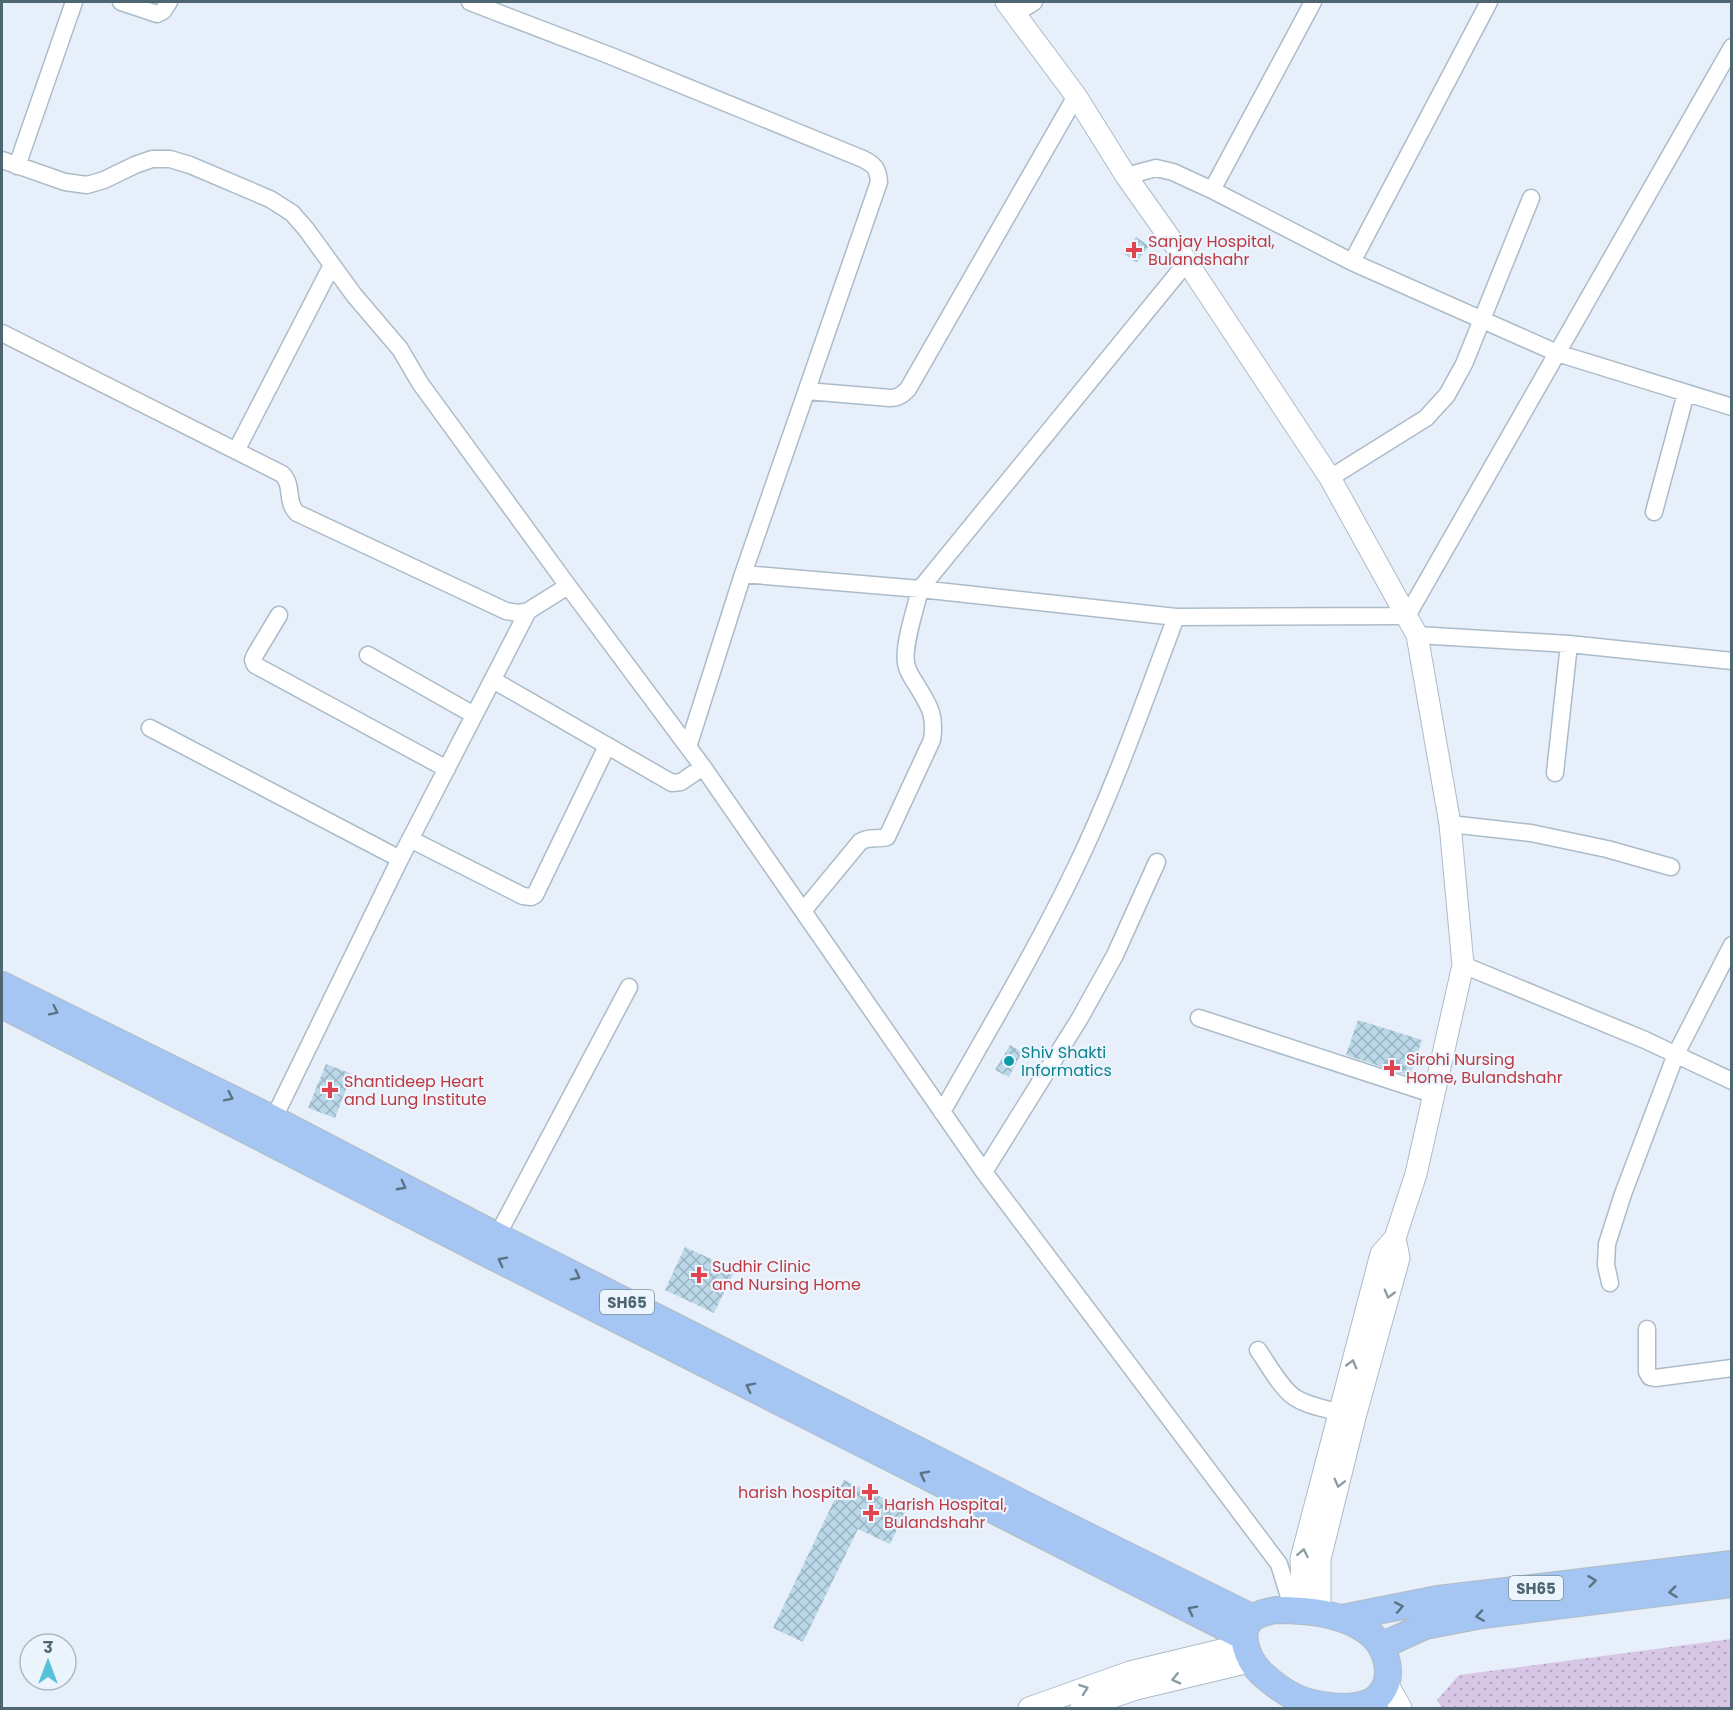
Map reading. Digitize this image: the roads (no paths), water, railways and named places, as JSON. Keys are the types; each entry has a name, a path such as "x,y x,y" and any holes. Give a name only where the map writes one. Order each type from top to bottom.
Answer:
{"main road":[{"name":"SH65","path":"2,985 269,1129 562,1292 1249,1640"},
{"name":"SH65","path":"2,1005 497,1236 1063,1524 1249,1640 1260,1671 1278,1688 1298,1699 1321,1707 1353,1706 1370,1702 1380,1695 1387,1683"},
{"name":"SH65","path":"1249,1640 1262,1613 1276,1610 1314,1613 1731,1564"},
{"name":"SH65","path":"1382,1646 1425,1626 1482,1615 1731,1584"},
{"path":"1314,1613 1369,1632 1382,1646 1386,1662 1387,1683"}],"street":[{"path":"74,2 9,163 65,182 87,185 152,159 170,159 190,165 270,199 292,213 354,295 400,349 420,383 567,586 703,767 984,1172 1314,1613"},
{"path":"121,2 157,14 163,11 169,2"},
{"path":"470,2 610,56 873,164 878,171 879,182 743,574 688,747"},
{"path":"1034,2 1010,8 1076,96 1126,176 1187,262 1330,478 1417,635 1450,824 1463,964 1416,1174 1395,1238 1381,1254 1301,1559 1314,1613"},
{"path":"1212,190 1313,2"},
{"path":"1352,262 1489,2"},
{"path":"1407,616 1731,46"},
{"path":"807,391 890,398 902,395 1076,96"},
{"path":"1126,176 1156,168 1173,172 1352,262 1557,353 1731,406"},
{"path":"1330,478 1426,418 1447,395 1464,364 1531,198"},
{"path":"803,911 860,842 866,838 887,837 932,740 933,715 906,663 920,589 1187,262"},
{"path":"236,451 332,265"},
{"path":"2,333 282,474 287,479 291,507 297,513 506,611 518,613 528,611 567,586"},
{"path":"1654,512 1686,393"},
{"path":"743,574 920,589 1176,617 1407,616"},
{"path":"269,1129 400,858 528,611"},
{"path":"279,615 255,655 253,660 255,665 447,769"},
{"path":"942,1112 1041,935 1074,871 1107,799 1176,617"},
{"path":"1417,635 1569,644 1731,661"},
{"path":"1555,773 1569,644"},
{"path":"368,655 474,715"},
{"path":"493,680 672,783 681,782 703,767"},
{"path":"150,728 400,858"},
{"path":"410,839 523,896 531,897 535,895 607,746"},
{"path":"1450,824 1531,833 1607,849 1671,867"},
{"path":"984,1172 1080,1018 1110,964 1157,862"},
{"path":"1610,1283 1606,1265 1607,1244 1613,1223 1676,1054 1731,945"},
{"path":"1463,964 1676,1054 1731,1081"},
{"path":"497,1236 629,987"},
{"path":"1199,1018 1434,1095"},
{"path":"1314,1613 1320,1559 1355,1417 1399,1258 1395,1238"},
{"path":"1647,1329 1647,1372 1650,1377 1731,1368"},
{"path":"1258,1350 1292,1396 1340,1413"},
{"path":"1029,1708 1130,1672 1249,1640"},
{"path":"1081,1708 1136,1689 1249,1640"},
{"path":"1387,1683 1401,1708"}],"place":[{"name":"Sanjay Hospital, Bulandshahr","path":"1134,250"},
{"name":"Shiv Shakti Informatics","path":"1009,1061"},
{"name":"Sirohi Nursing Home, Bulandshahr","path":"1392,1068"},
{"name":"Shantideep Heart and Lung Institute","path":"330,1090"},
{"name":"Sudhir Clinic and Nursing Home","path":"699,1275"},
{"name":"harish hospital","path":"870,1492"},
{"name":"Harish Hospital, Bulandshahr","path":"871,1513"}]}
